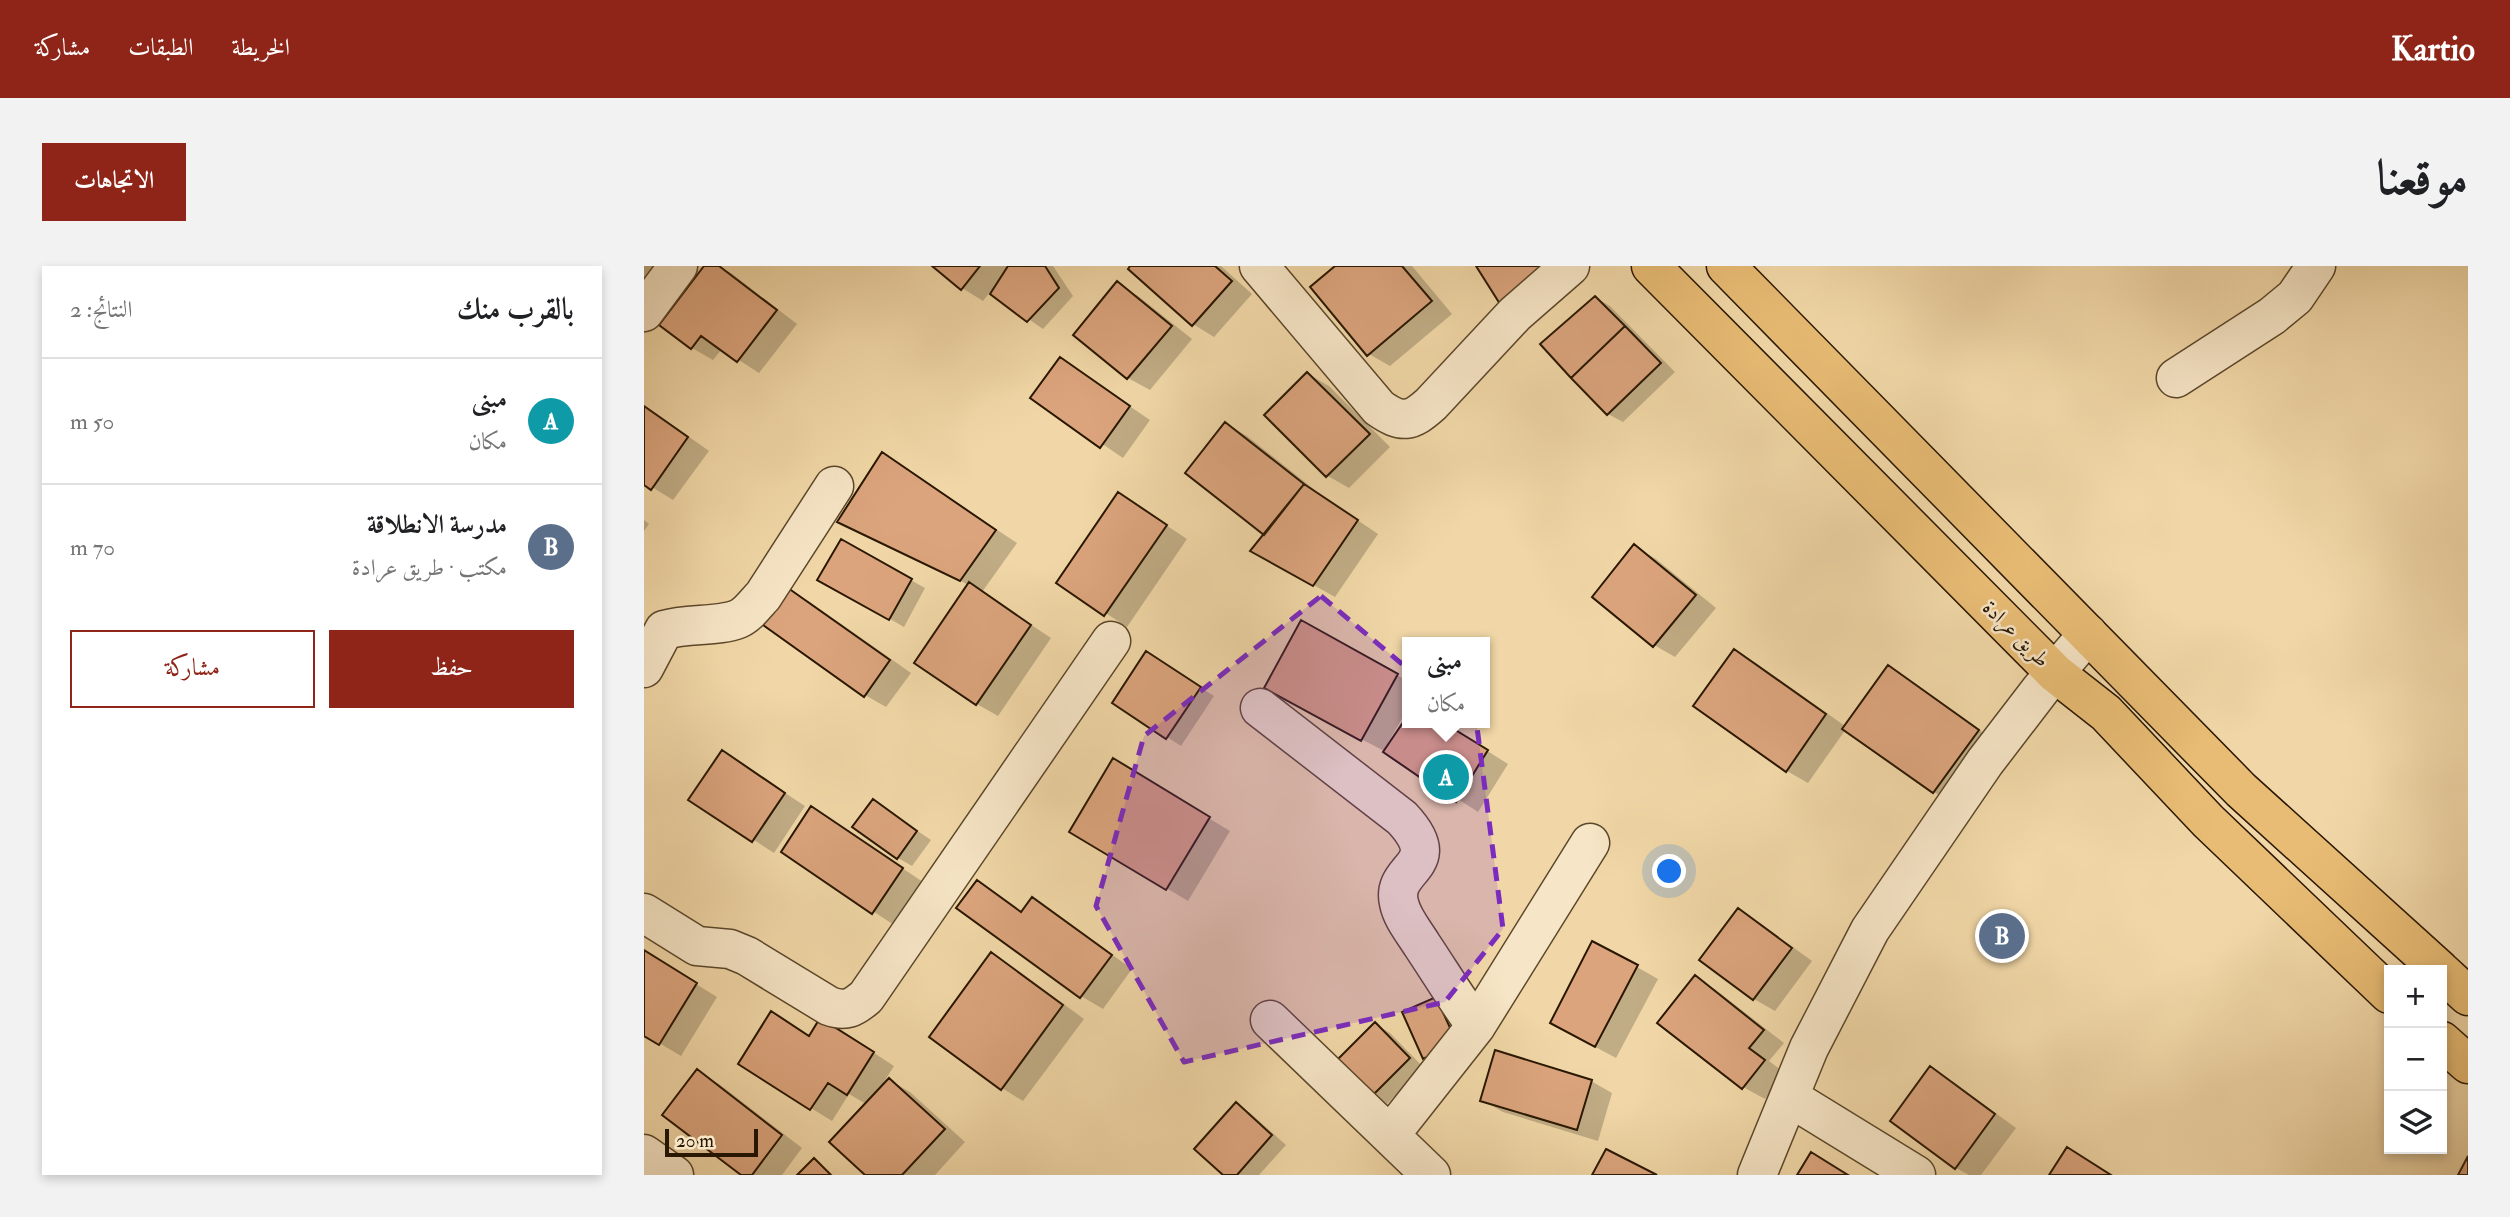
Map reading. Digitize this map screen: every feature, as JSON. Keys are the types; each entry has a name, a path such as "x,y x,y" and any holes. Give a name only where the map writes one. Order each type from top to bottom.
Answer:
{"main road":[{"name":"طريق عرادة","path":"1651,266 2055,673 2106,713 2208,821 2384,989"},
{"path":"1726,266 2241,790 2434,965"},
{"path":"2447,977 2468,996"},
{"path":"2447,1045 2468,1064"}],"street":[{"path":"644,312 678,266"},
{"path":"1259,266 1379,408 1392,418 1406,420 1421,414 1515,314 1570,266"},
{"path":"2176,378 2273,316 2295,297 2316,266"},
{"path":"644,668 664,630 732,620 740,618 750,610 763,596 834,486"},
{"path":"1758,1175 1809,1048 1870,930 1985,762 2088,634"},
{"path":"644,913 697,946 730,949 747,956 829,1006 841,1011 854,1008 866,997 1111,641"},
{"path":"1260,708 1402,818 1416,833 1421,844 1420,854 1398,890 1399,904 1409,924 1476,1026"},
{"path":"1390,1135 1476,1026 1590,843"},
{"path":"1270,1020 1431,1175"},
{"path":"1789,1097 1916,1175"},
{"path":"644,1154 674,1175"}],"highlighted area":[{"path":"1321,596 1477,727 1503,929 1445,1002 1184,1062 1096,906 1144,736"}],"building":[{"path":"704,266 719,266 777,310 737,362 701,336 691,349 659,325"},
{"path":"932,266 980,266 961,290"},
{"path":"1008,266 1045,266 1059,288 1027,322 990,294"},
{"path":"1130,266 1215,266 1232,281 1192,326 1128,269"},
{"path":"1335,266 1402,266 1432,301 1367,356 1310,287"},
{"path":"1476,266 1547,266 1500,304"},
{"path":"1117,281 1172,326 1127,379 1073,335"},
{"path":"1595,296 1625,326 1571,378 1540,344"},
{"path":"1625,326 1661,363 1607,415 1571,378"},
{"path":"1060,357 1130,406 1100,448 1030,398"},
{"path":"1307,372 1370,434 1326,477 1264,415"},
{"path":"644,406 688,437 651,490 644,485"},
{"path":"1225,422 1304,484 1264,535 1185,473"},
{"path":"882,452 996,530 960,581 837,522"},
{"path":"1304,484 1358,520 1313,586 1250,551"},
{"path":"1118,492 1167,525 1104,616 1056,583"},
{"path":"841,539 912,579 889,620 817,580"},
{"path":"1634,544 1696,595 1653,647 1592,597"},
{"path":"969,582 1031,625 976,705 914,663"},
{"path":"788,588 890,660 864,697 763,625"},
{"path":"1301,620 1398,674 1361,741 1264,688"},
{"path":"1734,649 1826,714 1786,772 1693,706"},
{"path":"1146,651 1201,687 1166,739 1112,703"},
{"path":"1888,665 1979,730 1933,793 1842,729"},
{"path":"1402,724 1402,728 1452,728 1488,750 1456,802 1383,752"},
{"path":"722,750 785,793 752,842 688,800"},
{"path":"1113,758 1210,817 1166,890 1069,832"},
{"path":"873,799 917,831 897,859 852,827"},
{"path":"811,806 903,868 872,914 781,852"},
{"path":"977,880 1021,912 1032,897 1112,955 1080,998 956,908"},
{"path":"1738,908 1792,948 1753,1000 1699,960"},
{"path":"1592,941 1638,965 1595,1047 1550,1023"},
{"path":"644,950 697,983 659,1045 644,1036"},
{"path":"991,952 1063,1005 1001,1090 929,1037"},
{"path":"1695,975 1764,1030 1749,1048 1765,1060 1742,1089 1657,1023"},
{"path":"1436,997 1457,1043 1423,1059 1402,1012"},
{"path":"771,1011 809,1036 820,1018 874,1052 847,1095 828,1083 810,1110 738,1064"},
{"path":"1375,1022 1410,1058 1369,1099 1334,1063"},
{"path":"1495,1050 1592,1080 1577,1130 1480,1101"},
{"path":"1930,1066 1995,1114 1955,1169 1890,1121"},
{"path":"697,1069 782,1135 752,1175 741,1175 662,1115"},
{"path":"889,1078 945,1129 902,1175 865,1175 829,1142"},
{"path":"1236,1102 1272,1135 1237,1175 1223,1175 1194,1149"},
{"path":"2067,1147 2111,1175 2049,1175"},
{"path":"1606,1149 1657,1175 1592,1175"},
{"path":"1811,1152 1848,1175 1797,1175"},
{"path":"2468,1156 2468,1175 2458,1175"},
{"path":"814,1158 831,1175 797,1175"}],"place":[{"name":"مبنى","path":"1446,777"},
{"name":"مدرسة الانطلاقة","path":"2002,936"}]}
